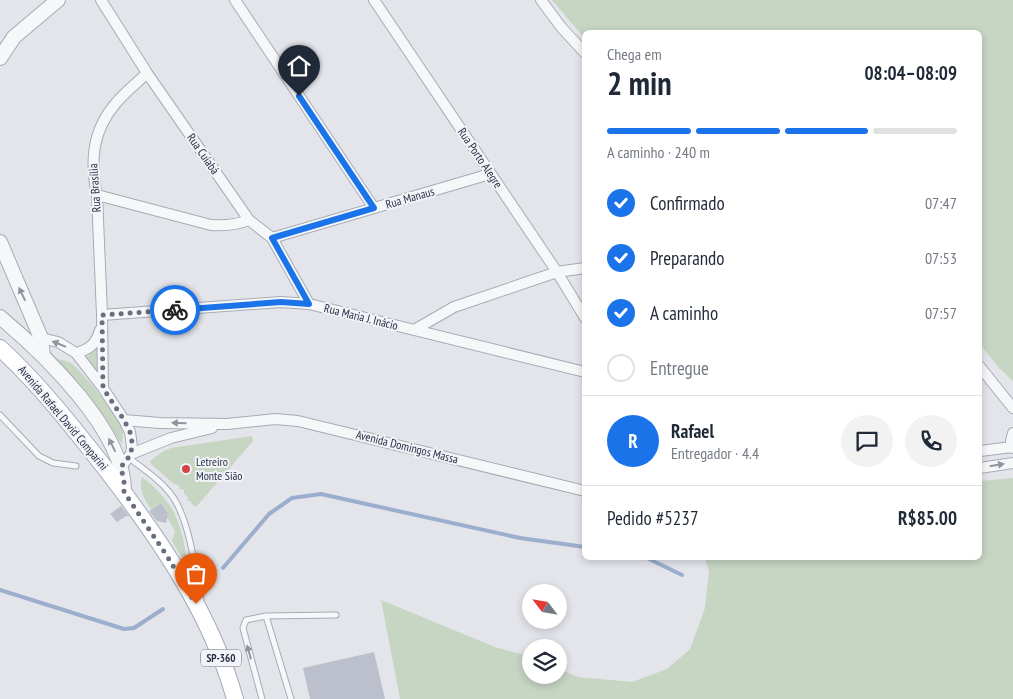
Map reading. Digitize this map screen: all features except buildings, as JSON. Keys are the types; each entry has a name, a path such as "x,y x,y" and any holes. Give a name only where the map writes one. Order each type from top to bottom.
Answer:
{"main road":[{"name":"Avenida Rafael David Comparini","path":"0,348 25,371 70,423 124,492 164,551 204,618"},
{"name":"SP-360","path":"204,618 229,678 235,699"}],"street":[{"path":"0,58 14,37 58,0"},
{"name":"Rua Cuiabá","path":"101,0 147,73 249,220 272,238 309,304"},
{"path":"235,0 374,208"},
{"name":"Rua Porto Alegre","path":"374,0 557,272 582,313"},
{"path":"541,0 561,27 582,50"},
{"name":"Rua Brasília","path":"103,388 97,195 93,153 100,128 115,103 147,73"},
{"name":"Rua Manaus","path":"272,238 490,174"},
{"path":"97,195 211,225 237,225 249,220"},
{"path":"0,242 42,338 43,356"},
{"path":"414,330 454,307 557,272 582,268"},
{"name":"Rua Maria J. Inácio","path":"102,318 281,302 309,304 582,371"},
{"path":"0,317 66,380 102,426 114,448 127,459"},
{"path":"76,353 90,348 95,343 102,318"},
{"path":"42,338 58,342 76,353 103,388 124,420 130,432 124,492"},
{"path":"982,369 1013,408"},
{"name":"Avenida Domingos Massa","path":"124,420 160,423 227,424 275,419 298,421 582,490"},
{"name":"Avenida Domingos Massa","path":"127,459 171,438 227,424"},
{"path":"982,451 1013,448 1011,441 1013,433"},
{"path":"982,468 1013,463"}],"lane":[{"path":"0,415 39,456 53,463 76,466"},
{"path":"127,459 163,486 176,502 184,520 195,565 204,618"},
{"path":"262,699 243,625 248,619 266,616 336,615"},
{"path":"266,616 291,699"}],"green space":[{"path":"552,0 1013,0 1013,381 999,368 982,347 982,30 582,30 582,35"},
{"path":"97,349 99,377 84,359"},
{"path":"57,359 72,364 99,394 122,428 122,444"},
{"path":"252,436 253,441 196,507 187,500 188,497 184,494 184,490 179,489 179,485 174,484 150,461 171,448"},
{"path":"142,477 162,495 179,523 187,560 184,562 172,541 175,531 165,514 168,512 161,503 151,509 141,490"},
{"path":"1013,478 1013,699 400,699 381,600 495,647 522,654 522,684 567,684 567,672 578,677 632,682 667,669 690,649 705,608 709,571 706,560 982,560 982,481"}],"waterway":[{"path":"223,568 269,514 292,498 321,494 520,538 582,547"},
{"path":"651,560 682,575"},
{"path":"0,590 124,629 134,628 163,609"}],"way so far":[{"path":"175,310 102,315 103,388 130,432 131,454 121,467 124,492 167,556 196,604"}],"place":[{"name":"Letreiro Monte Sião","path":"186,469"}],"route":[{"path":"175,310 281,302 309,304 272,238 374,208 299,96"}]}
